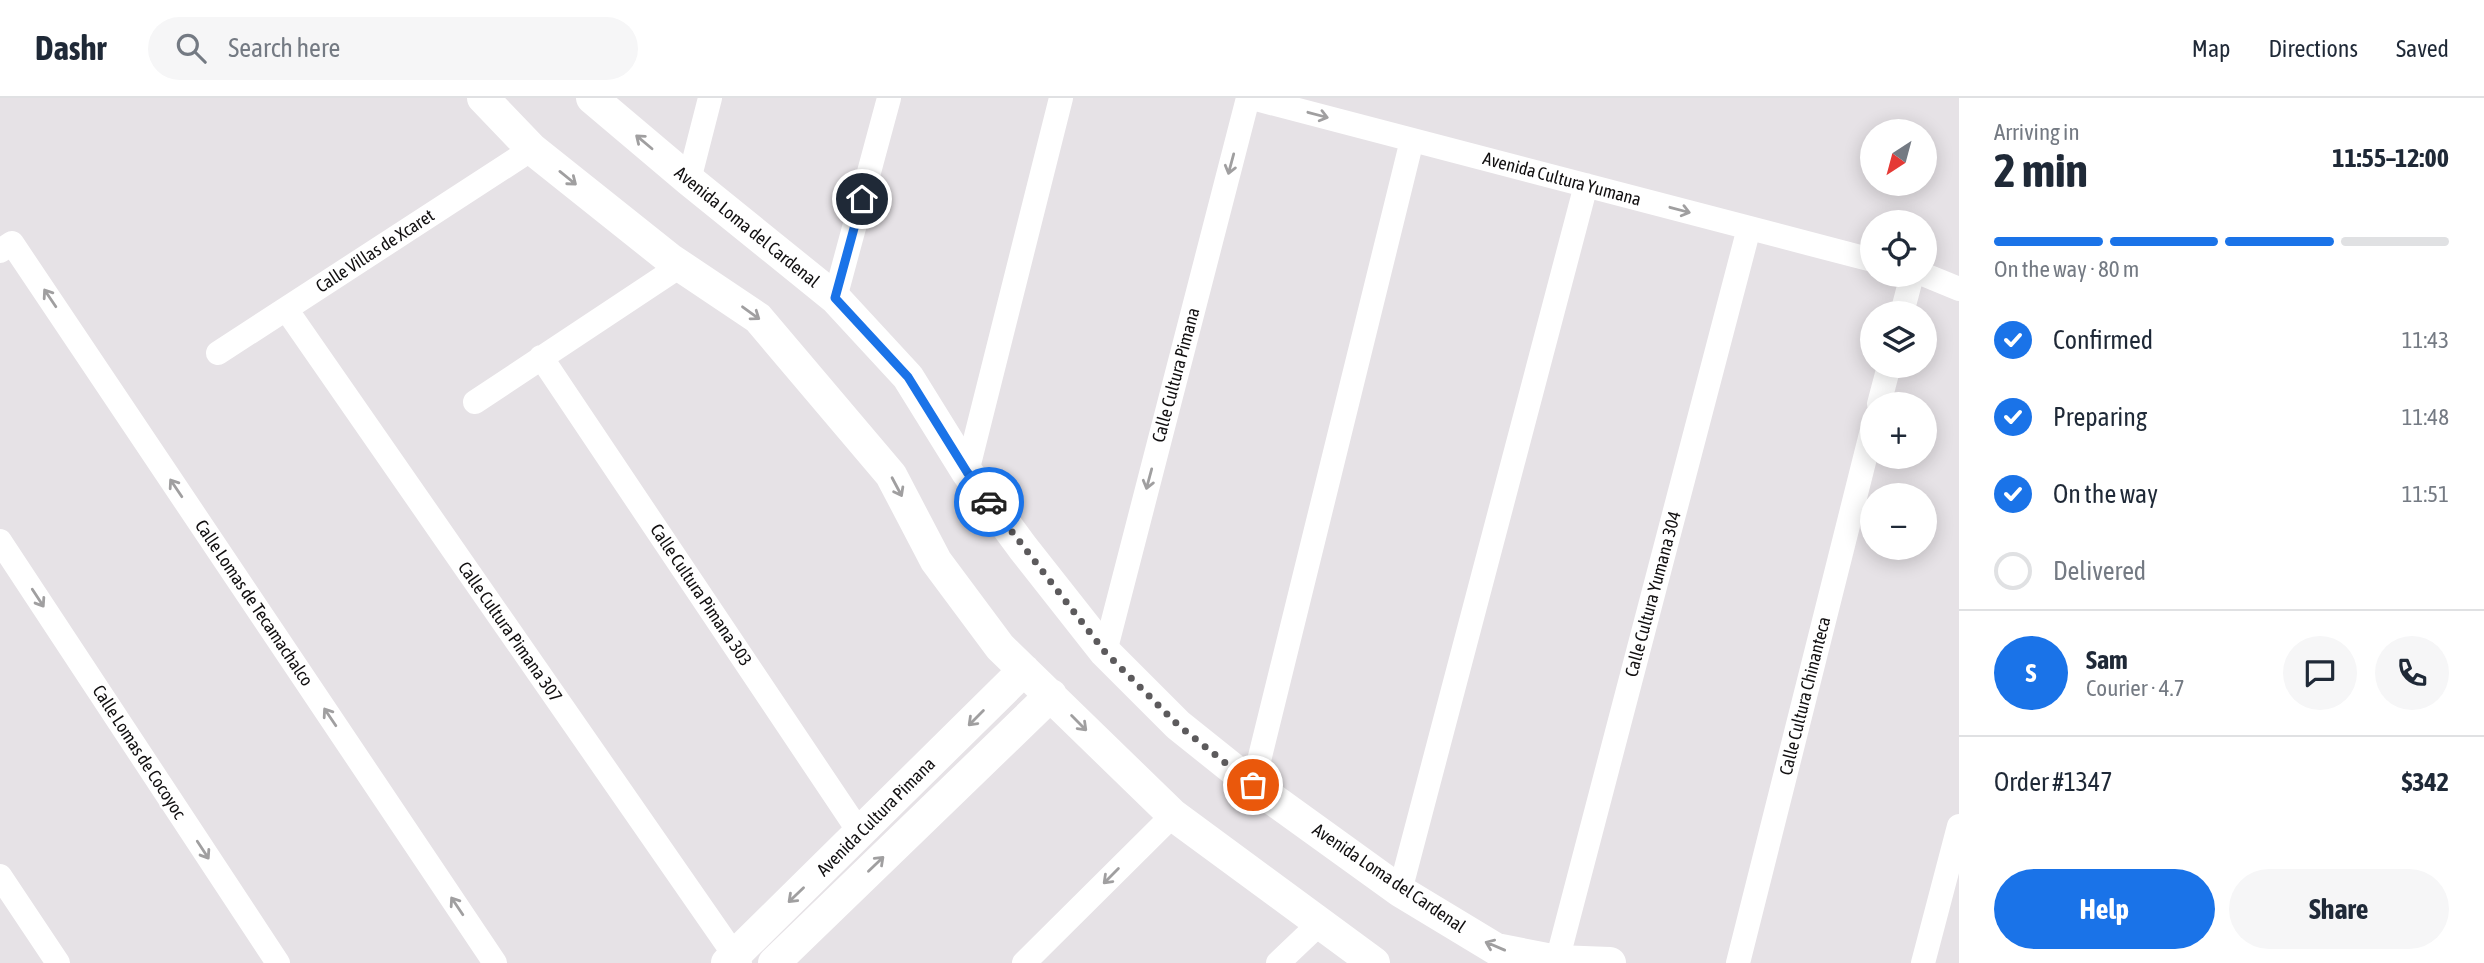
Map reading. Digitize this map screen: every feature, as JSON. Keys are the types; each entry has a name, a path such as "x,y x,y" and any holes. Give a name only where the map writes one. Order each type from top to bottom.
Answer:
{"street":[{"path":"483,98 532,149 680,266 758,318 891,475 936,561 1000,647 1172,815 1374,963"},
{"name":"Avenida Loma del Cardenal","path":"592,98 835,298 908,377 967,472 1105,652 1178,725 1253,785 1400,891 1496,949 1557,961 1610,963"},
{"path":"689,180 710,98"},
{"path":"835,298 889,98"},
{"path":"967,472 1061,98"},
{"name":"Avenida Cultura Yumana","path":"1250,98 1860,257"},
{"name":"Calle Cultura Pimana","path":"1105,652 1250,98"},
{"path":"1253,785 1412,140"},
{"name":"Calle Villas de Xcaret","path":"218,353 532,149"},
{"path":"1400,891 1586,185"},
{"name":"Calle Cultura Yumana 304","path":"1557,961 1749,228"},
{"name":"Calle Lomas de Tecamachalco","path":"6,247 495,963"},
{"path":"475,402 680,266"},
{"path":"1937,280 1959,289"},
{"name":"Calle Cultura Pimana 307","path":"286,309 734,960"},
{"name":"Calle Cultura Pimana 303","path":"541,357 860,833"},
{"name":"Calle Cultura Chinanteca","path":"1738,963 1862,469"},
{"name":"Calle Lomas de Cocoyoc","path":"0,541 278,963"},
{"name":"Avenida Cultura Pimana","path":"734,960 1024,670"},
{"name":"Avenida Cultura Pimana","path":"774,963 1051,695"},
{"path":"1024,963 1172,815"},
{"path":"1923,963 1959,826"},
{"path":"0,876 58,963"},
{"path":"1278,963 1320,923"}],"way so far":[{"path":"989,502 1105,652 1178,725 1253,785"}],"route":[{"path":"862,199 835,298 908,377 967,472 989,502"}]}
